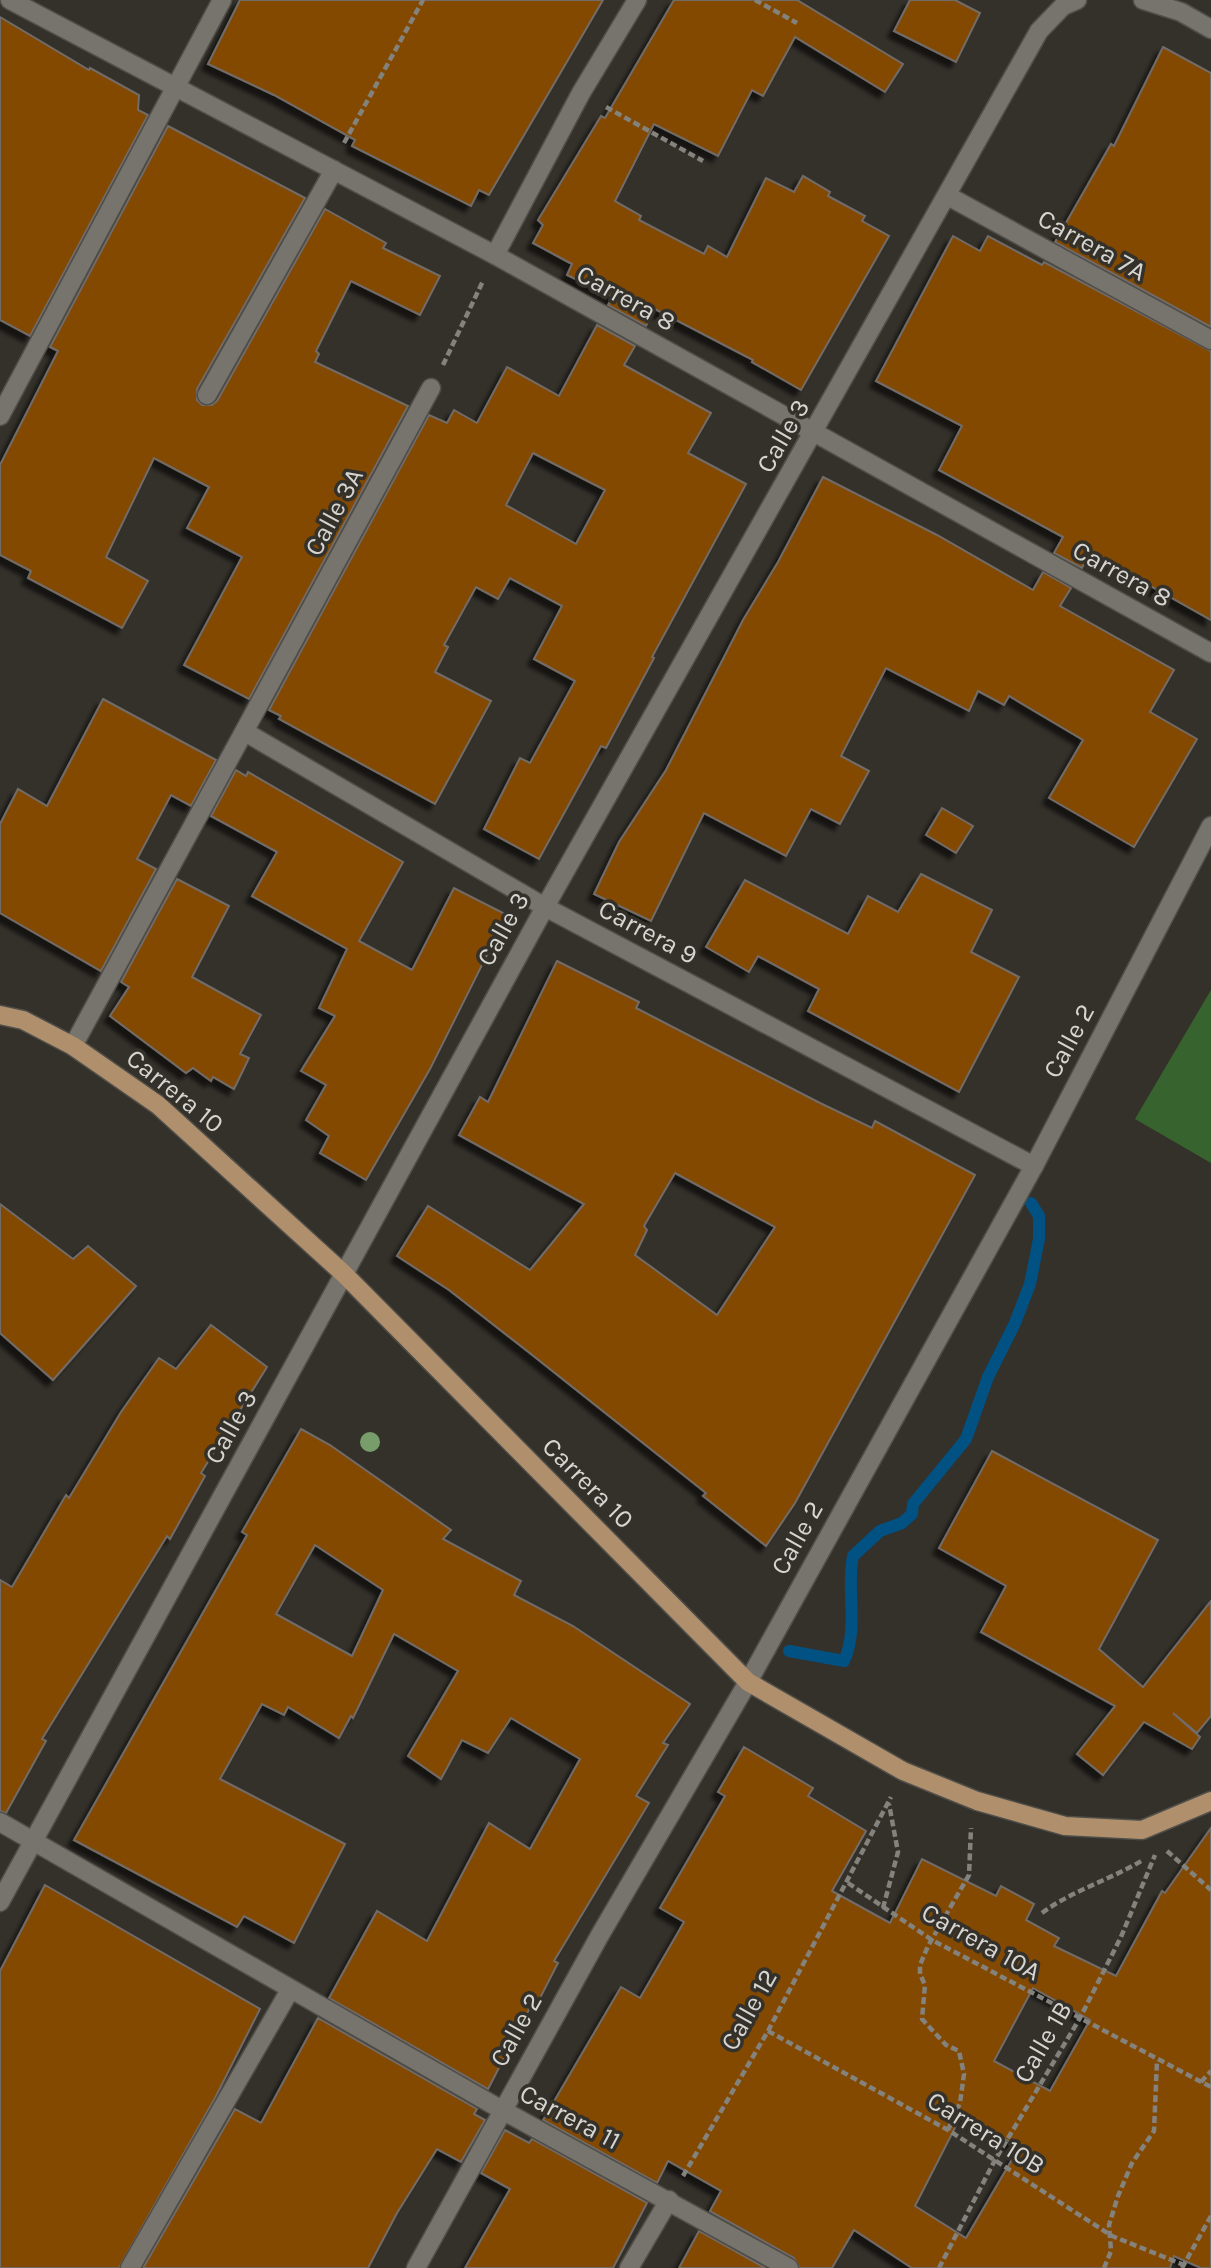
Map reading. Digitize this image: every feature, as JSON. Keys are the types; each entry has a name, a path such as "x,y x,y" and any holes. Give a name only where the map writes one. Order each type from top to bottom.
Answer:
{"main road":[{"name":"Carrera 10","path":"0,1015 23,1020 73,1046 158,1105 344,1274 748,1682 904,1771 977,1801 1065,1826 1142,1830 1211,1801"}],"street":[{"name":"Carrera 8","path":"10,0 495,255 1211,653"},
{"path":"0,416 222,0"},
{"path":"495,255 581,93 637,0"},
{"name":"Calle 3","path":"0,1902 545,907 1040,31 1063,6 1077,0"},
{"path":"1143,0 1181,12 1211,29"},
{"path":"207,394 331,169"},
{"name":"Carrera 7A","path":"948,196 1211,340"},
{"name":"Calle 3A","path":"73,1046 431,388"},
{"name":"Carrera 9","path":"245,732 545,907 1034,1166"},
{"name":"Calle 2","path":"416,2268 502,2110 748,1682 1034,1166 1211,826"},
{"name":"Carrera 11","path":"0,1822 502,2110 789,2268"},
{"path":"130,2268 290,1990"},
{"path":"629,2268 669,2200"}],"path":[{"path":"331,169 423,0"},
{"path":"755,0 797,23"},
{"path":"581,93 703,161"},
{"path":"431,388 495,255"},
{"name":"Calle 12","path":"669,2200 768,2031 848,1883 904,1771"},
{"path":"948,2130 960,2103 964,2074 959,2051 946,2045 922,2019 925,1985 919,1974 920,1965 932,1940 969,1875 967,1856 977,1801"},
{"path":"883,1908 898,1853 889,1803"},
{"path":"1142,1830 1211,1890"},
{"name":"Calle 1B","path":"939,2268 995,2160 1080,2018 1121,1937 1156,1853 1115,1877 1059,1901 1042,1913"},
{"name":"Carrera 10A","path":"848,1883 932,1940 1211,2087"},
{"name":"Carrera 10B","path":"768,2031 948,2130 1112,2236 1183,2267"},
{"path":"1104,2268 1111,2251 1112,2236 1109,2225 1126,2176 1154,2131 1157,2059"},
{"path":"1201,2082 1211,2071"},
{"path":"1183,2267 1211,2216"}],"green space":[{"path":"1211,990 1211,1163 1135,1119"}],"building":[{"path":"240,0 603,0 489,195 479,190 471,206 352,146 355,140 274,95 208,64"},
{"path":"674,0 797,0 903,64 885,92 795,37 763,96 752,90 718,156 654,124 615,201 641,216 639,220 704,254 708,246 727,257 766,178 794,192 803,176 830,192 828,196 865,216 862,221 889,236 801,390 752,362 753,360 655,309 646,326 608,305 613,297 567,275 572,264 533,243 543,225 538,220 601,116 605,118"},
{"path":"910,0 955,0 980,13 956,62 894,31"},
{"path":"0,17 89,70 90,68 139,95 138,110 148,115 30,336 0,320"},
{"path":"1163,47 1211,73 1211,327 1055,242 1111,144 1114,146"},
{"path":"168,126 305,198 197,389 197,400 202,405 212,405 217,401 325,209 386,243 383,248 440,276 420,315 351,281 316,351 319,354 315,362 408,406 249,699 184,665 242,557 187,528 209,487 154,458 106,557 148,581 122,628 28,578 31,571 0,555 0,465 58,351 50,347"},
{"path":"953,236 980,251 988,236 1042,265 1044,262 1211,351 1211,620 1090,552 1082,568 1054,553 1063,537 939,470 962,426 876,381"},
{"path":"597,325 635,346 624,365 711,413 688,453 746,484 606,748 601,746 539,859 484,829 520,758 530,763 575,681 534,659 562,606 510,578 498,599 476,587 444,645 448,647 435,672 491,701 435,804 279,719 281,716 269,710 429,415 447,423 454,410 477,423 507,367 559,396","holes":["533,453 605,490 576,544 506,505"]},
{"path":"823,477 937,535 1033,590 1043,572 1071,588 1060,606 1174,670 1150,712 1197,739 1134,847 1049,798 1083,740 1009,696 1004,705 978,691 969,711 886,668 841,756 869,771 840,824 811,809 786,856 704,813 651,921 594,894 619,842 666,770 743,620 778,562"},
{"path":"103,699 216,760 191,806 171,795 137,859 156,869 101,971 0,913 0,824 18,789 47,806"},
{"path":"236,770 246,776 248,772 403,862 359,941 412,970 454,888 507,915 430,1069 366,1180 320,1153 329,1136 306,1120 326,1085 301,1071 335,1016 319,1008 347,949 252,896 277,852 211,816"},
{"path":"942,808 973,826 956,853 926,835"},
{"path":"921,874 992,910 971,952 1019,977 959,1092 808,1011 819,989 758,956 749,972 706,947 745,880 848,934 868,896 898,912"},
{"path":"177,879 229,906 192,977 261,1015 240,1054 249,1058 234,1089 213,1077 211,1081 193,1068 186,1073 110,1016 129,987 121,982"},
{"path":"557,961 639,1002 636,1008 820,1103 872,1128 875,1121 975,1175 795,1503 766,1546 703,1496 706,1493 531,1354 449,1290 397,1256 428,1206 530,1270 584,1204 459,1135 480,1097 488,1102","holes":["675,1173 775,1227 717,1315 635,1255 647,1230 644,1226"]},
{"path":"0,1204 73,1259 88,1246 136,1286 53,1380 0,1333"},
{"path":"211,1325 267,1367 201,1473 205,1476 170,1539 167,1536 42,1739 46,1741 6,1813 0,1811 0,1580 12,1587 66,1495 69,1498 121,1412 159,1358 176,1369"},
{"path":"301,1429 330,1445 451,1530 443,1539 521,1581 514,1595 573,1626 690,1704 663,1743 668,1745 636,1796 649,1803 554,1961 558,1963 539,2000 535,1998 488,2089 329,1998 377,1911 427,1941 489,1823 530,1849 580,1759 511,1718 488,1753 462,1740 441,1779 408,1756 458,1671 394,1634 353,1718 351,1716 339,1738 288,1707 284,1715 262,1704 220,1779 345,1844 294,1943 244,1916 237,1927 74,1840 247,1535 242,1532","holes":["315,1545 383,1590 352,1656 276,1614"]},
{"path":"992,1451 1158,1540 1099,1649 1143,1687 1211,1601 1211,1716 1197,1733 1173,1713 1200,1737 1192,1749 1144,1722 1103,1775 1077,1754 1115,1706 981,1632 1006,1586 939,1548"},
{"path":"744,1747 813,1788 808,1796 866,1831 832,1891 890,1923 922,1859 996,1896 1001,1886 1034,1904 1026,1920 1059,1938 1054,1946 1116,1976 1162,1891 1165,1893 1211,1828 1211,2268 1201,2268 1174,2256 1170,2268 912,2268 854,2230 832,2268 800,2268 794,2258 710,2211 721,2191 668,2161 657,2183 543,2120 621,1987 640,1998 684,1922 660,1908 725,1796 718,1792","holes":["1033,1988 1090,2020 1050,2091 994,2061","961,2116 1016,2145 1014,2149 1017,2151 966,2238 915,2206"]},
{"path":"45,1885 260,2009 215,2098 119,2268 0,2268 0,1971"},
{"path":"318,2018 477,2109 474,2114 485,2120 461,2162 437,2149 397,2213 368,2268 143,2268 235,2109 261,2123"},
{"path":"505,2130 529,2143 532,2139 647,2203 613,2268 465,2268 510,2189 481,2173"},
{"path":"699,2231 765,2268 679,2268"}],"waterway":[{"path":"789,1651 844,1661 851,1636 853,1556 880,1531 902,1523 912,1514 913,1504 966,1439 988,1377 1015,1323 1030,1284 1039,1239 1039,1216 1031,1203"}]}
